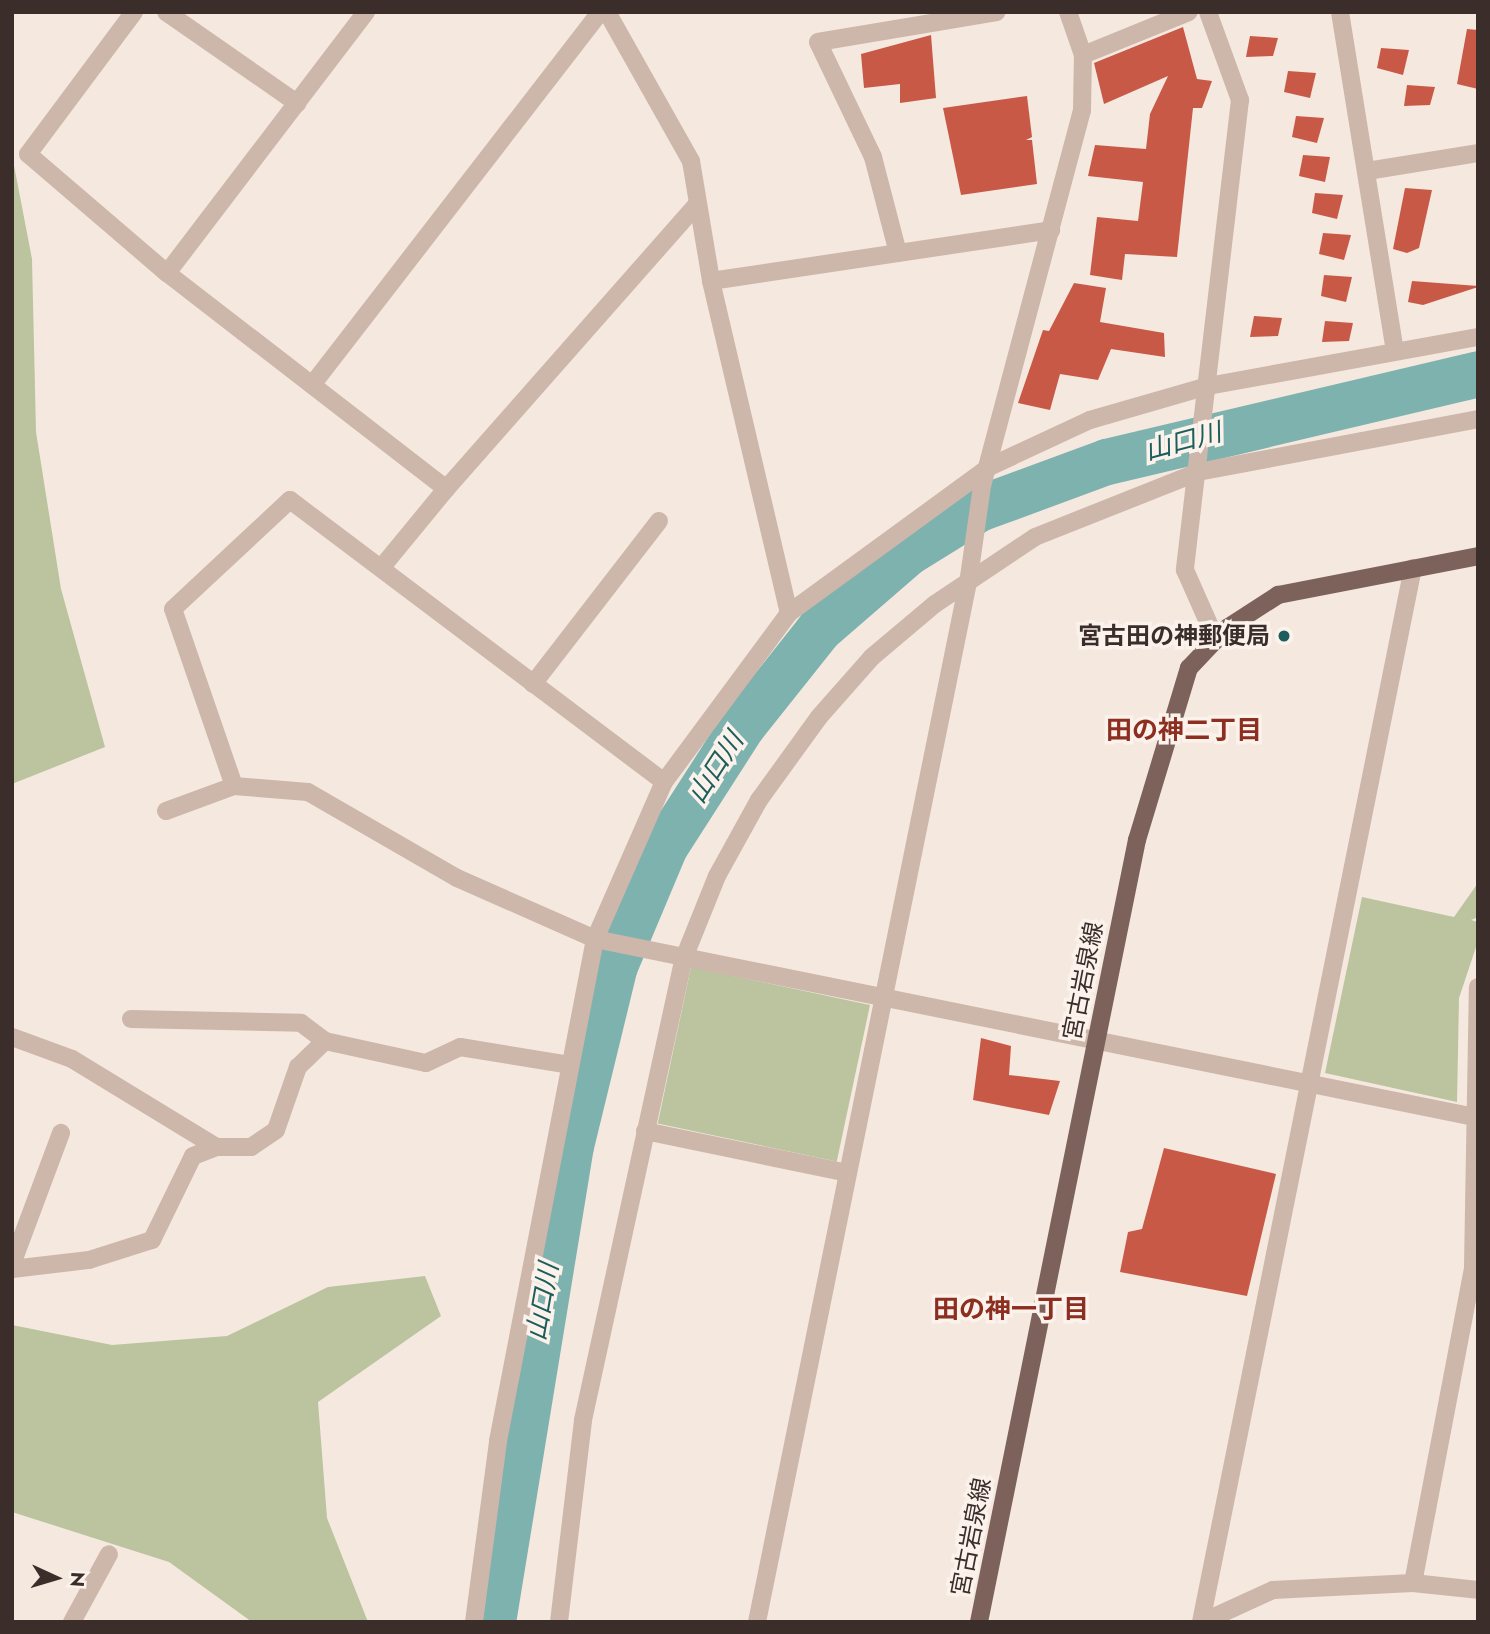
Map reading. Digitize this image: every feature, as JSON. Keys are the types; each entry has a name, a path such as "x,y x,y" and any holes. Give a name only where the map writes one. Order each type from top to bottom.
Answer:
{"main road":[{"name":"宮古岩泉線","path":"979,1622 1096,1041 1155,764 1189,668 1216,640 1278,595 1478,556"}],"street":[{"path":"134,12 28,154 167,273 446,489"},
{"path":"166,12 297,103"},
{"path":"167,273 366,12"},
{"path":"312,385 600,12"},
{"path":"607,12 691,161 696,205 711,281 789,613"},
{"path":"898,253 873,157 818,42 960,16 997,12"},
{"path":"757,1622 969,577 982,486 1082,110 1083,55 1068,12"},
{"path":"1083,55 1189,12"},
{"path":"1209,12 1240,100 1185,570 1216,640"},
{"path":"1340,12 1395,351"},
{"path":"1367,171 1478,153"},
{"path":"381,568 446,489 696,205"},
{"path":"711,281 1051,230"},
{"path":"474,1622 498,1441 570,1065 602,941 664,782 789,613 989,467 1090,421 1208,386 1478,337"},
{"path":"559,1622 583,1420 679,957 729,854 819,717 872,657 969,577 1035,537 1198,472 1478,419"},
{"path":"234,786 173,609 290,500 664,782"},
{"path":"533,684 659,521"},
{"path":"1202,1622 1413,568"},
{"path":"166,811 234,786 308,792 457,878 602,941 1475,1117"},
{"path":"1413,1583 1469,1350 1478,987"},
{"path":"131,1019 301,1023 325,1041 426,1063 460,1047 570,1065"},
{"path":"12,1037 72,1059 216,1147"},
{"path":"61,1133 12,1267 89,1260 152,1240 193,1156 216,1147 251,1147 276,1130 298,1068 325,1041"},
{"path":"645,1131 848,1172"},
{"path":"72,1622 109,1554"},
{"path":"1202,1622 1273,1590 1413,1583 1478,1590"}],"green space":[{"path":"12,155 32,259 36,432 61,589 105,747 12,784"},
{"path":"1478,883 1478,917 1471,920 1478,922 1478,941 1459,998 1457,1102 1325,1073 1362,897 1454,917"},
{"path":"691,967 870,1005 837,1162 658,1124"},
{"path":"425,1276 441,1316 318,1402 327,1518 368,1622 252,1622 169,1562 12,1512 12,1325 112,1345 227,1336 328,1287"}],"building":[{"path":"1183,27 1197,79 1212,81 1202,108 1193,108 1177,257 1125,254 1122,280 1090,275 1097,217 1138,221 1143,182 1088,176 1095,145 1146,149 1150,114 1168,76 1104,104 1094,63"},
{"path":"1467,29 1478,30 1478,89 1457,84"},
{"path":"931,35 936,98 900,103 900,84 864,88 861,54"},
{"path":"1250,36 1278,38 1273,56 1246,57"},
{"path":"1381,48 1409,50 1403,75 1377,68"},
{"path":"1288,71 1316,73 1310,98 1284,92"},
{"path":"1407,85 1435,87 1430,105 1404,106"},
{"path":"1027,96 1032,137 1026,140 1032,140 1037,184 961,195 943,108"},
{"path":"1296,116 1324,118 1317,143 1292,137"},
{"path":"1303,155 1330,157 1325,182 1299,176"},
{"path":"1405,188 1432,190 1419,248 1407,253 1393,249"},
{"path":"1315,193 1343,195 1337,219 1312,213"},
{"path":"1323,233 1351,235 1344,260 1319,254"},
{"path":"1324,275 1352,277 1346,302 1321,296"},
{"path":"1412,281 1478,287 1423,305 1408,302"},
{"path":"1074,283 1106,288 1100,322 1164,333 1165,357 1111,349 1098,380 1060,374 1050,410 1018,403 1043,330 1049,331"},
{"path":"1254,316 1282,318 1278,336 1250,337"},
{"path":"1325,321 1353,323 1349,341 1322,342"},
{"path":"981,1038 1011,1046 1009,1075 1060,1081 1049,1115 973,1100"},
{"path":"1164,1148 1276,1174 1247,1296 1120,1272 1128,1232 1142,1229"}],"waterway":[{"name":"山口川","path":"493,1622 571,1146 615,966 665,847 742,727 820,629 908,553 979,509 1107,462 1478,374"}],"place":[{"name":"宮古田の神郵便局","path":"1284,636"}],"district":[{"name":"田の神二丁目","path":"1184,731"},
{"name":"田の神一丁目","path":"1011,1310"}]}
